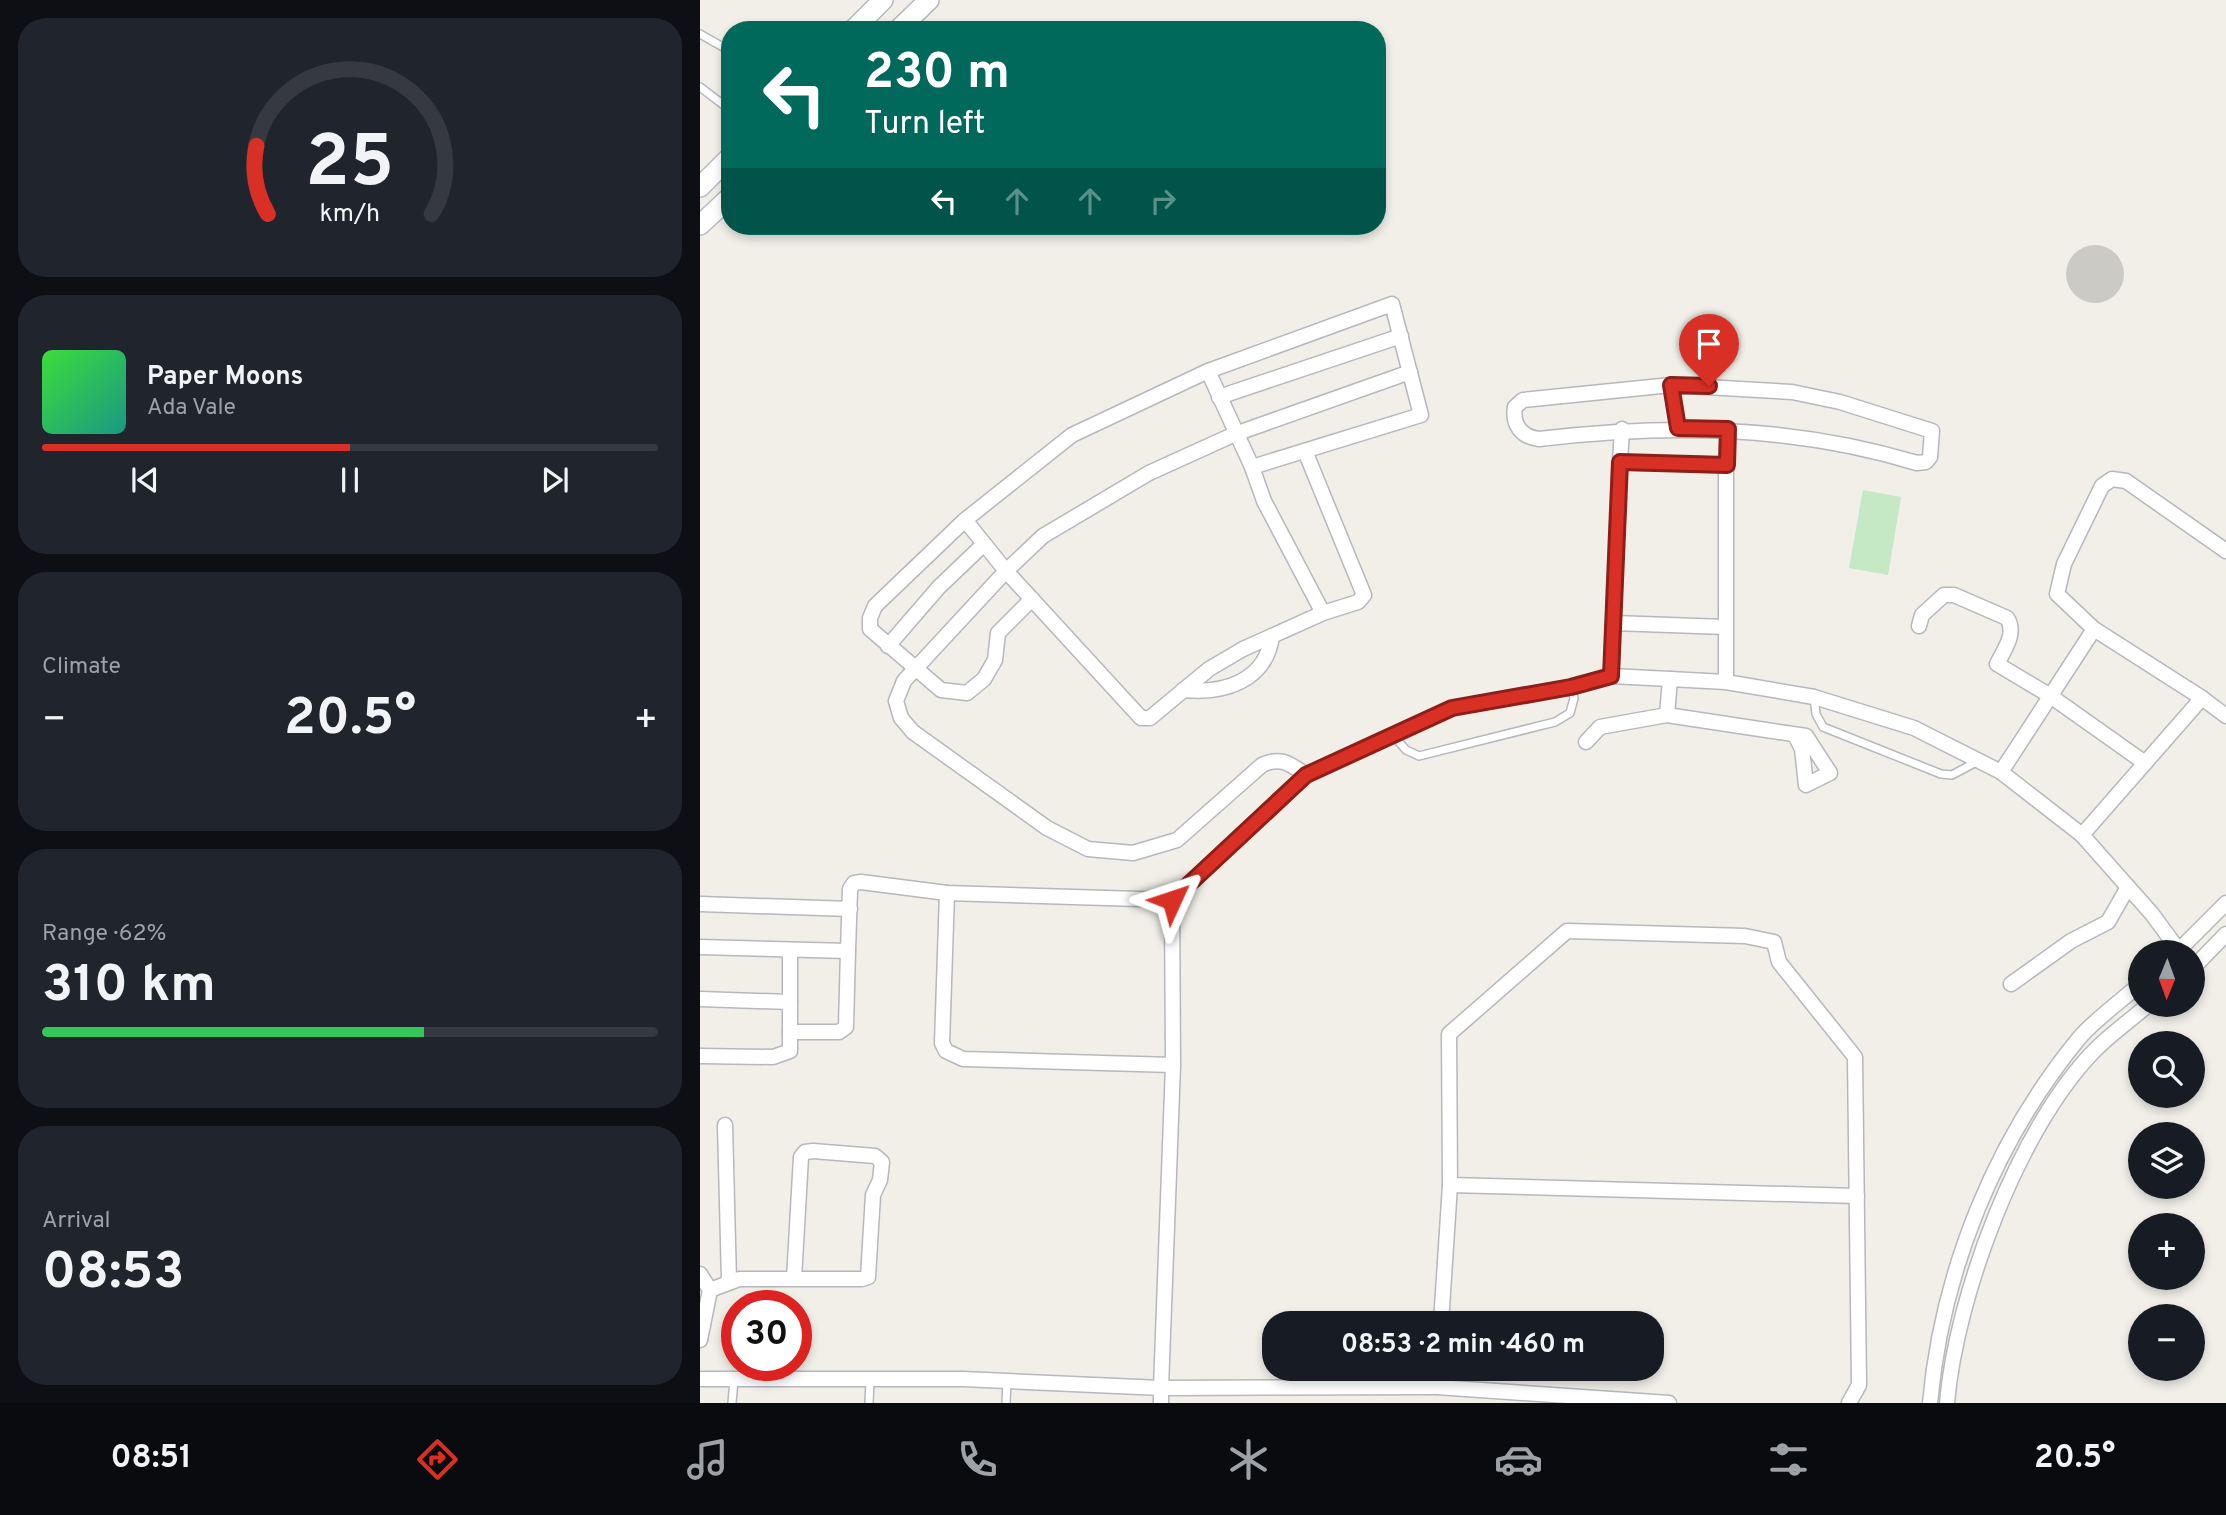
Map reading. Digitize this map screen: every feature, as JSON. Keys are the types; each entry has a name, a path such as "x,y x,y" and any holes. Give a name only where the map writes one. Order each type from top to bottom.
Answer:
{"main road":[{"path":"862,21 883,0"},
{"path":"907,21 929,0"},
{"path":"700,187 721,163"},
{"path":"700,225 721,205"}],"street":[{"path":"1032,600 998,633 995,660 985,678 967,693 941,690 870,629 870,618 875,606 964,520 1072,435 1208,371 1392,304 1421,415 1252,467"},
{"path":"1219,397 1401,336"},
{"path":"1208,371 1252,467 1264,501 1323,613"},
{"path":"1306,775 1285,761 1272,760 1262,765 1177,840 1133,853 1088,849 1047,828 913,732 901,719 895,701 904,681 1006,571 1043,536 1149,473 1235,433 1410,372"},
{"path":"1671,385 1678,428"},
{"path":"1671,385 1792,392 1926,427 1932,431 1933,439 1930,457 1926,463 1917,463 1835,442 1728,429 1622,429 1527,438 1520,431 1514,414 1516,407 1523,400 1671,385"},
{"path":"1611,676 1622,429"},
{"path":"1726,682 1728,429"},
{"path":"964,520 1006,571 1141,718 1150,718 1209,670 1272,636 1323,613 1358,602 1364,595 1305,451"},
{"path":"1620,462 1727,465"},
{"path":"2226,551 2126,481 2112,479 2102,485 2057,581 2057,594 2094,629 2226,716"},
{"path":"887,646 939,587 984,544"},
{"path":"1919,626 1922,615 1944,595 1954,595 2007,618 2011,625 2011,634 1997,664 2049,695 2145,763"},
{"path":"1614,623 1725,627"},
{"path":"2001,772 2094,629"},
{"path":"1183,690 1210,692 1230,689 1254,674 1267,656 1272,636"},
{"path":"790,1032 839,1032 846,1027 850,889 854,883 947,893 1172,900 1306,775 1452,708 1571,687 1611,676 1726,682 1814,697 1914,728 2001,772 2082,835 2170,940"},
{"path":"1667,715 1670,679"},
{"path":"2082,835 2202,698"},
{"path":"1586,743 1600,727 1667,715 1806,736 1830,773 1806,785 1802,749 1795,735"},
{"path":"2011,984 2071,941 2108,922 2128,887"},
{"path":"947,893 942,1043 946,1051 963,1059 1173,1065"},
{"path":"1161,1396 1173,1065 1172,900"},
{"path":"2191,940 2226,903"},
{"path":"700,904 850,909"},
{"path":"1442,1311 1450,1185 1449,1034 1567,931 1745,936 1774,942 1779,962 1855,1057 1858,1385 1849,1403"},
{"path":"2205,956 2226,934"},
{"path":"700,947 848,951"},
{"path":"700,1056 784,1056 790,1051 790,950"},
{"path":"1930,1403 1933,1368 1955,1266 1991,1178 2037,1096 2082,1035 2128,995"},
{"path":"700,999 790,1002"},
{"path":"1947,1403 1950,1368 1969,1285 2006,1192 2049,1111 2095,1050 2134,1017"},
{"path":"725,1125 729,1281"},
{"path":"710,1290 729,1281 868,1277 873,1195 883,1172 882,1161 875,1156 813,1151 805,1152 801,1157 794,1279"},
{"path":"1450,1185 1857,1196"},
{"path":"700,1274 710,1290 700,1340"},
{"path":"700,1379 721,1379"},
{"path":"812,1379 1007,1380 1161,1396 1437,1387 1615,1402 1669,1403"},
{"path":"1437,1381 1437,1387"}],"lane":[{"path":"700,34 721,46"},
{"path":"700,87 721,103"},
{"path":"1393,735 1406,750 1419,756 1555,722 1570,713 1574,698 1571,687"},
{"path":"1814,697 1816,714 1823,727 1941,774 1951,775 1979,761"},
{"path":"869,1403 870,1379"},
{"path":"1006,1403 1007,1380"},
{"path":"732,1403 734,1381"}],"green space":[{"path":"1863,490 1901,497 1888,575 1849,568"}],"building":[{"path":"2095,245 2111,250 2119,258 2124,274 2119,290 2111,298 2095,303 2079,298 2071,290 2066,274 2071,258 2079,250"}],"route":[{"path":"1172,900 1247,833 1306,775 1452,708 1571,687 1611,676 1620,462 1727,465 1728,429 1678,428 1671,385 1709,386"}]}
